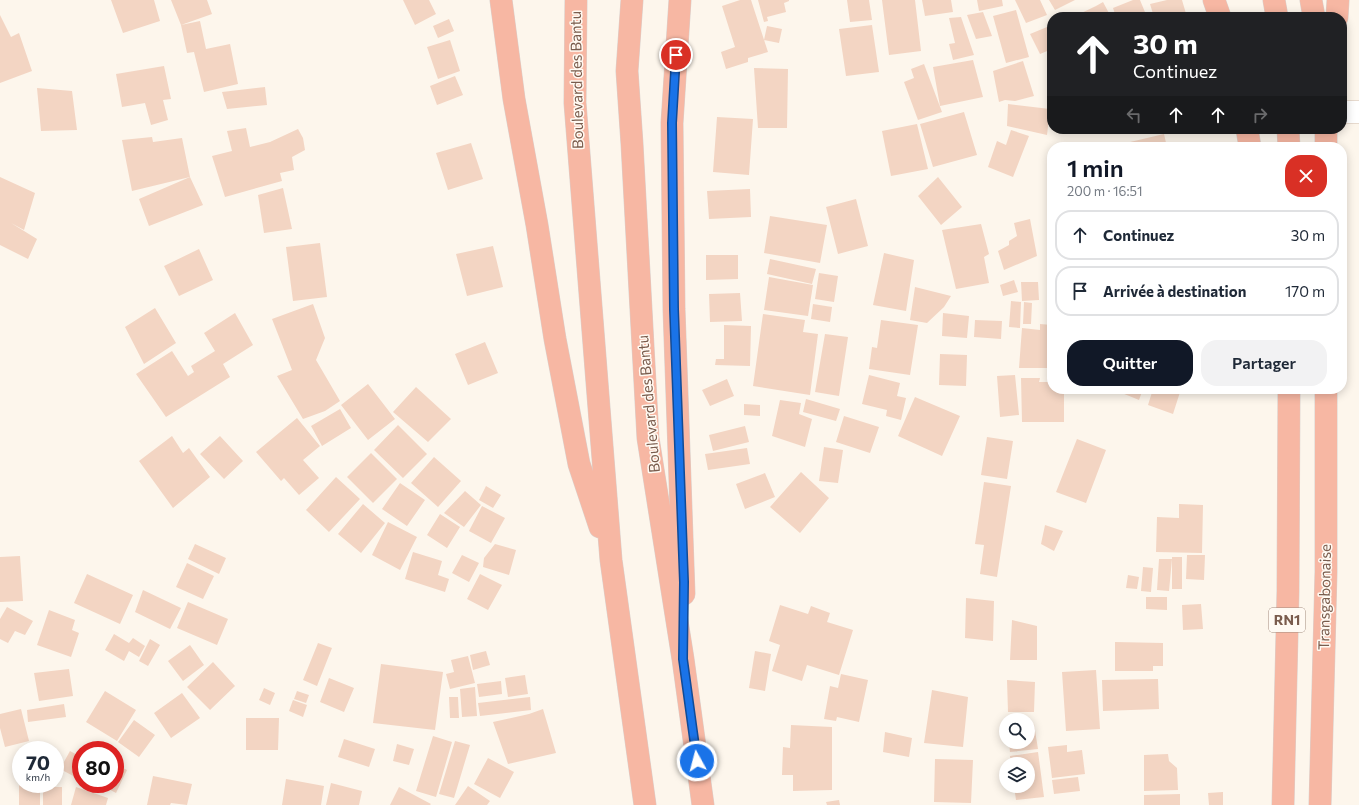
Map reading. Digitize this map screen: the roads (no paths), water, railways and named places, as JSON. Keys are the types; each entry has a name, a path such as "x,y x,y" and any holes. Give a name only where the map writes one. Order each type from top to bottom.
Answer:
{"highway":[{"path":"501,0 514,98 537,225 556,346 580,464 611,560"},
{"name":"Boulevard des Bantu","path":"576,0 575,103 611,560 645,805"},
{"name":"Boulevard des Bantu","path":"632,0 627,71 648,438 683,659 703,805"},
{"path":"680,0 672,130 674,309 684,582 683,659"},
{"path":"1214,0 1218,12"},
{"path":"1274,0 1276,12"},
{"path":"1311,0 1313,12"},
{"path":"1338,0 1338,12"},
{"name":"RN1","path":"1283,805 1288,598 1289,394"},
{"name":"Transgabonaise","path":"1320,805 1326,572 1326,394"}],"street":[{"path":"1347,112 1359,112"}]}
